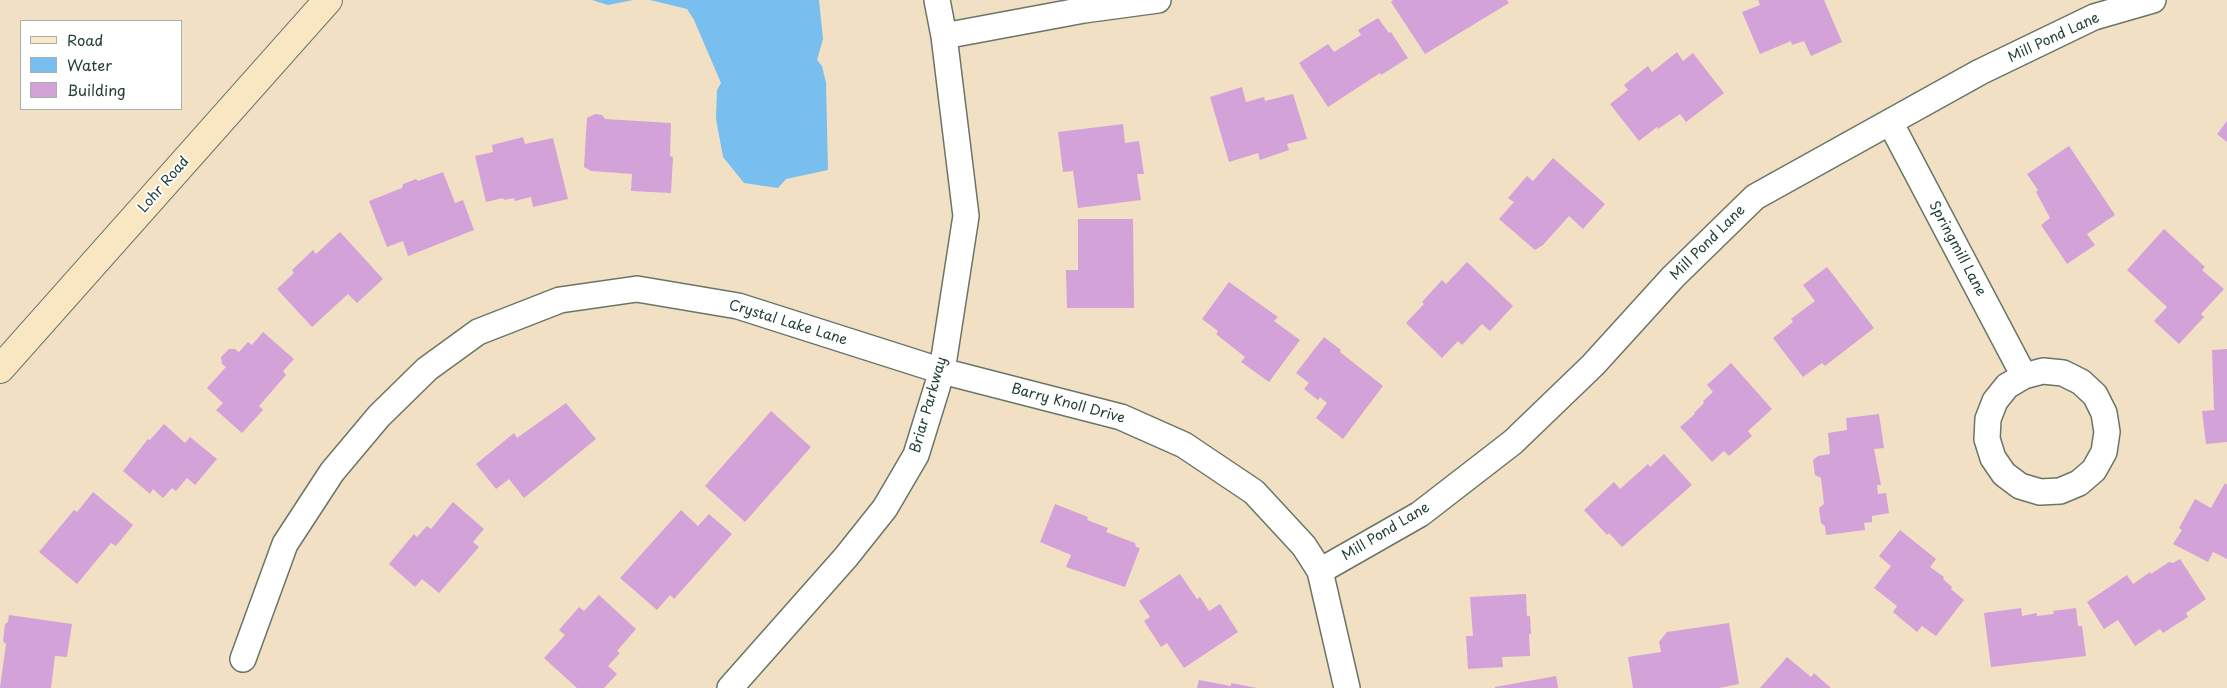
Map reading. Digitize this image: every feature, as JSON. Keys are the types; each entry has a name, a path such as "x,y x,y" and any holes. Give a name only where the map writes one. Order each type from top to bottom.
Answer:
{"street":[{"name":"Lohr Road","path":"0,370 328,0"},
{"name":"Briar Parkway","path":"730,688 846,556 885,508 916,455 942,371 966,216 938,0"},
{"path":"944,36 1084,10 1158,0"},
{"name":"Mill Pond Lane","path":"1320,571 1420,514 1513,442 1593,365 1673,276 1755,197 2091,9 2153,0"},
{"name":"Springmill Lane","path":"1890,122 2024,376"},
{"name":"Crystal Lake Lane","path":"244,659 285,544 332,472 379,416 427,369 478,332 560,300 638,289 738,306 942,371"},
{"name":"Barry Knoll Drive","path":"942,371 1121,417 1184,444 1254,492 1304,546 1320,571 1347,688"},
{"path":"2043,372 2063,373 2081,382 2095,395 2104,413 2107,432 2104,452 2094,470 2079,483 2060,491 2040,492 2020,486 2004,474 1993,458 1987,439 1988,419 1995,401 2007,386 2024,376 2043,372"}],"water":[{"path":"592,0 633,0 608,5"},
{"path":"650,0 819,0 823,39 817,60 822,66 826,83 828,170 786,179 778,188 744,183 723,157 716,119 717,90 721,83 694,20 687,9"}],"building":[{"path":"1393,0 1507,0 1509,3 1425,54 1391,2"},
{"path":"1758,0 1824,0 1842,42 1811,56 1804,41 1792,45 1791,41 1760,54 1742,12 1760,5"},
{"path":"1378,18 1389,33 1391,32 1408,58 1381,75 1380,73 1328,107 1299,63 1328,44 1334,52 1361,35 1358,30"},
{"path":"1677,52 1683,61 1693,53 1724,93 1686,122 1680,114 1658,129 1657,127 1639,141 1610,104 1628,90 1624,85 1648,66 1652,72"},
{"path":"1242,87 1246,102 1264,97 1265,101 1293,94 1307,139 1287,144 1289,150 1260,160 1258,153 1229,162 1210,97"},
{"path":"595,114 602,115 605,119 671,123 670,156 673,157 671,193 631,191 632,174 591,171 584,167 587,118"},
{"path":"2227,121 2227,142 2217,134"},
{"path":"1123,124 1125,143 1139,141 1144,174 1137,174 1141,200 1078,208 1073,171 1063,172 1058,132"},
{"path":"523,137 525,144 553,138 568,199 533,207 531,197 515,201 514,198 504,200 503,198 486,202 475,156 493,152 492,145"},
{"path":"2069,146 2115,215 2087,234 2095,245 2067,264 2041,225 2050,218 2036,192 2038,190 2027,174"},
{"path":"1553,158 1605,204 1583,229 1569,216 1543,245 1535,250 1499,219 1514,202 1508,198 1527,176 1533,181"},
{"path":"443,172 455,203 463,200 474,230 408,256 403,241 387,247 369,201 402,188 403,184"},
{"path":"1078,219 1133,219 1134,308 1067,308 1066,270 1078,270"},
{"path":"2164,229 2205,267 2202,270 2224,289 2201,314 2204,317 2179,344 2154,321 2167,307 2127,270"},
{"path":"340,232 383,279 357,303 348,294 312,327 277,289 294,273 292,270 313,250 316,254"},
{"path":"1467,262 1513,306 1490,331 1482,324 1462,345 1458,341 1442,358 1406,323 1424,304 1422,302 1442,280 1446,284"},
{"path":"1827,267 1874,328 1825,366 1822,363 1803,377 1773,338 1793,322 1791,319 1815,301 1803,285"},
{"path":"1229,282 1278,317 1274,321 1300,340 1269,382 1241,362 1245,357 1216,334 1218,331 1202,319"},
{"path":"263,332 294,359 283,371 286,375 259,406 263,410 242,433 216,410 223,403 207,388 226,367 222,364 221,357 229,349 235,349 239,352 248,342 252,345"},
{"path":"1324,337 1383,386 1343,439 1316,418 1327,403 1320,397 1318,400 1304,389 1309,383 1296,373"},
{"path":"2227,349 2227,442 2206,444 2202,411 2214,410 2212,350"},
{"path":"1731,363 1772,409 1748,431 1752,436 1729,456 1724,451 1712,462 1680,427 1695,414 1704,403 1703,401 1713,392 1707,385"},
{"path":"566,403 596,439 524,498 509,479 496,489 476,464 514,433 517,438"},
{"path":"771,411 811,447 745,522 705,486"},
{"path":"1879,414 1884,448 1874,449 1881,485 1877,485 1878,494 1886,493 1889,513 1872,516 1872,522 1864,523 1865,530 1826,535 1825,526 1821,523 1819,508 1824,504 1821,478 1815,475 1813,460 1818,456 1830,454 1828,433 1847,430 1846,418"},
{"path":"164,424 185,443 190,437 217,459 195,485 187,478 176,491 172,488 163,498 153,489 150,494 123,471 148,439 150,440"},
{"path":"1664,454 1692,485 1622,547 1609,533 1607,535 1584,510 1614,482 1620,489 1648,464 1650,467"},
{"path":"2225,483 2227,485 2227,559 2213,552 2208,562 2173,544 2182,530 2179,528 2195,499 2211,508"},
{"path":"93,492 133,525 116,546 111,543 77,584 39,552 74,510 77,512"},
{"path":"453,502 484,529 473,542 479,547 439,593 422,579 415,587 389,564 414,534 417,537 427,526 431,529"},
{"path":"1055,504 1088,517 1087,520 1108,528 1106,532 1135,543 1136,547 1140,548 1125,587 1066,567 1071,555 1040,542"},
{"path":"681,510 698,526 709,514 732,534 674,599 670,595 657,610 620,578"},
{"path":"1900,530 1936,559 1930,567 1944,577 1943,579 1952,587 1951,589 1964,600 1936,636 1922,626 1917,632 1893,612 1897,606 1874,588 1891,566 1879,556"},
{"path":"2180,559 2206,599 2186,613 2188,617 2163,633 2160,629 2135,646 2118,620 2104,629 2087,602 2127,575 2133,584 2150,572 2151,574 2169,562 2173,563"},
{"path":"1180,574 1197,599 1200,597 1209,611 1220,604 1238,632 1184,668 1167,643 1161,647 1144,621 1150,617 1139,601"},
{"path":"1526,594 1527,616 1530,616 1530,656 1502,657 1503,667 1468,669 1466,636 1473,636 1470,597"},
{"path":"599,595 636,629 617,651 620,653 608,666 617,674 604,688 577,688 544,658 565,635 559,630 579,607 584,611"},
{"path":"2021,608 2022,616 2037,613 2037,616 2054,614 2053,611 2076,608 2078,626 2082,626 2086,656 1991,667 1984,613"},
{"path":"9,615 72,624 67,657 55,656 51,688 0,688 6,644 3,641 5,624 8,622"},
{"path":"1729,623 1739,684 1719,688 1633,688 1628,657 1661,652 1659,642 1667,632"},
{"path":"1787,657 1811,677 1814,673 1831,688 1760,688"},
{"path":"1556,676 1558,688 1495,688 1495,687"},
{"path":"1199,680 1231,686 1231,683 1257,688 1197,688"}]}
